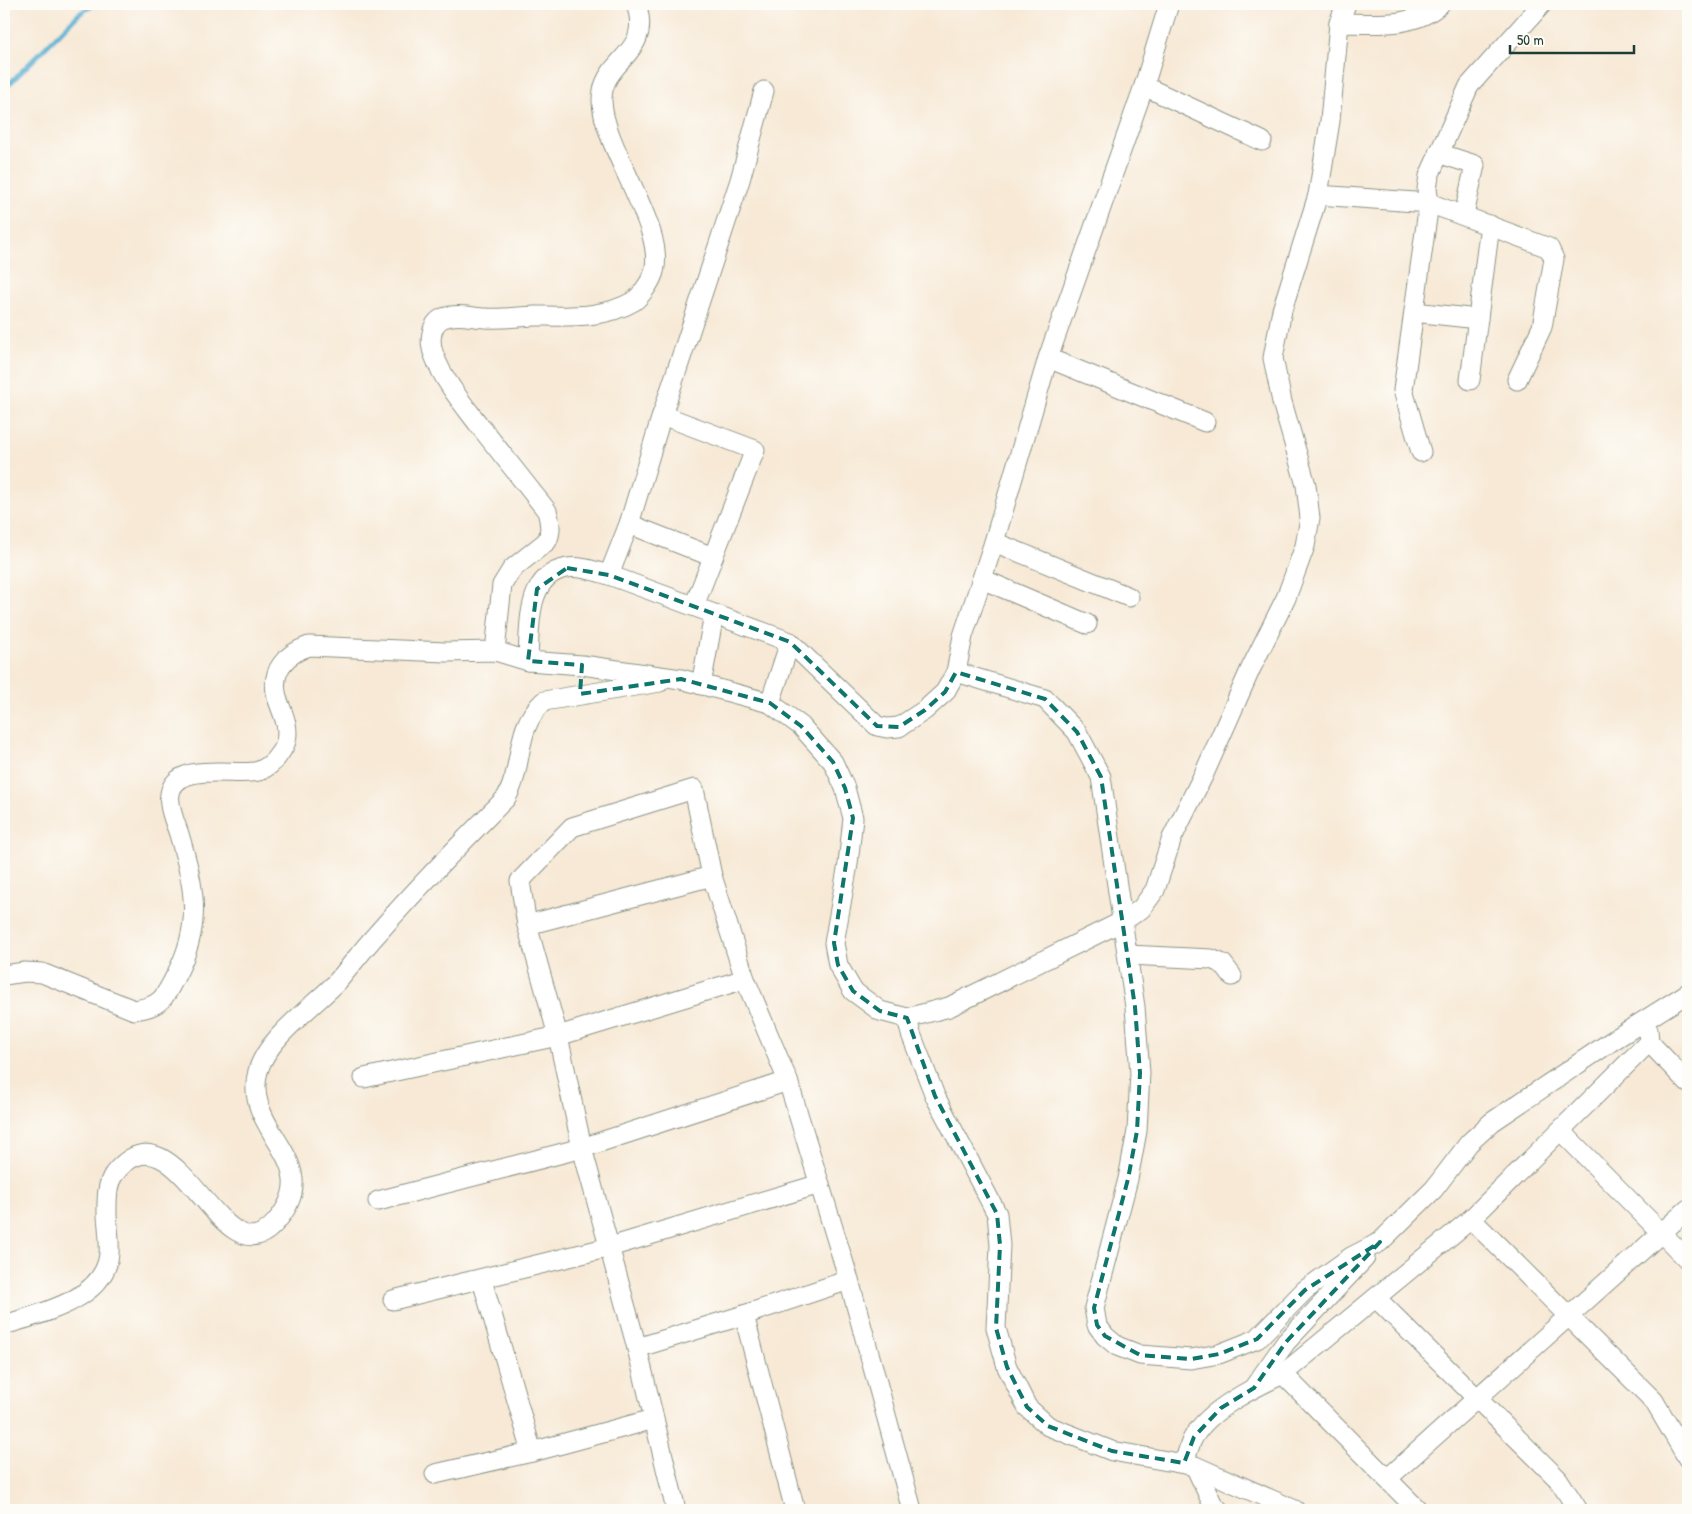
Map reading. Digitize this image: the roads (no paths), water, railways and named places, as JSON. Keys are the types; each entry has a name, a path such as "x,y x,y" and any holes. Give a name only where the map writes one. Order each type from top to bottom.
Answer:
{"street":[{"path":"495,651 502,585 512,569 547,541 550,534 550,519 547,511 462,402 438,365 433,354 430,339 434,328 441,319 460,315 485,318 596,315 635,300 652,276 656,253 635,192 613,146 602,101 607,78 635,44 638,37 641,17 636,4"},
{"path":"528,660 532,614 537,589 546,579 566,568 582,568 609,575 790,642 877,726 887,728 899,727 925,710 945,692 956,672 963,636 994,542 1048,358 1144,86 1169,4"},
{"path":"4,975 25,972 42,973 134,1010 148,1009 162,999 180,968 193,930 196,906 186,858 172,812 169,796 172,787 178,781 196,773 259,771 276,758 286,741 287,730 276,695 276,675 282,661 294,651 309,646 435,652 495,651 528,660 582,665 681,679 770,703 801,726 833,762 845,788 852,818 848,864 834,943 838,965 853,990 880,1011 907,1018 949,1007 1123,921 1141,909 1155,890 1172,838 1204,774 1251,668 1286,598 1304,546 1310,518 1306,485 1282,402 1273,358 1282,310 1318,195 1330,121 1339,23 1346,4"},
{"path":"1339,23 1399,22 1430,13 1440,4"},
{"path":"1421,452 1403,390 1430,203 1427,189 1429,176 1469,86 1542,4"},
{"path":"1144,86 1262,141"},
{"path":"609,575 629,524 662,415 740,180 764,91"},
{"path":"1438,153 1475,164 1464,215"},
{"path":"1318,195 1430,203 1549,248 1554,259 1542,327 1517,380"},
{"path":"1470,380 1490,225"},
{"path":"1414,312 1478,319"},
{"path":"1048,358 1205,422"},
{"path":"662,415 754,450 694,606"},
{"path":"629,524 713,557"},
{"path":"994,542 1129,597"},
{"path":"982,578 1087,624"},
{"path":"701,685 714,614"},
{"path":"770,703 790,642"},
{"path":"580,694 582,665"},
{"path":"956,672 1045,699 1077,732 1101,777 1135,1007 1140,1073 1139,1108 1128,1179 1094,1308 1097,1325 1105,1336 1117,1346 1140,1355 1191,1359 1219,1354 1257,1339 1305,1290 1352,1257 1380,1242"},
{"path":"4,1325 72,1303 90,1288 104,1269 109,1256 107,1195 113,1175 134,1158 157,1156 178,1168 235,1232 250,1236 264,1232 274,1223 287,1203 294,1186 292,1167 265,1122 257,1102 258,1070 270,1049 338,980 377,934 506,798 514,781 527,723 532,712 544,702 580,694 681,679"},
{"path":"676,1510 637,1348 582,1148 558,1036 527,925 520,881 572,827 694,789 712,876 745,979 788,1082 849,1280 912,1510"},
{"path":"527,925 712,876"},
{"path":"1128,955 1211,959 1223,964 1232,976"},
{"path":"364,1078 558,1036 745,979"},
{"path":"1254,1388 1286,1342 1380,1242 1434,1189 1469,1143 1492,1122 1688,993"},
{"path":"907,1018 910,1034 935,1096 997,1214 1000,1246 996,1328 1007,1367 1027,1407 1048,1426 1112,1451 1190,1465 1294,1510"},
{"path":"1646,1020 1649,1042 1688,1083"},
{"path":"1219,1510 1213,1505 1190,1465 1194,1437 1221,1408 1254,1388 1283,1374 1470,1218 1561,1131 1649,1042"},
{"path":"378,1201 582,1148 788,1082"},
{"path":"1561,1131 1688,1260"},
{"path":"393,1300 482,1280 610,1247 820,1184"},
{"path":"1387,1479 1688,1209"},
{"path":"1470,1218 1570,1315 1654,1401 1688,1459"},
{"path":"482,1280 532,1452"},
{"path":"637,1348 744,1316 849,1280"},
{"path":"1376,1298 1558,1479 1578,1510"},
{"path":"744,1316 795,1510"},
{"path":"1283,1374 1418,1510"},
{"path":"435,1474 532,1452 654,1419"}],"waterway":[{"path":"4,89 79,14 93,5 105,4"}]}
